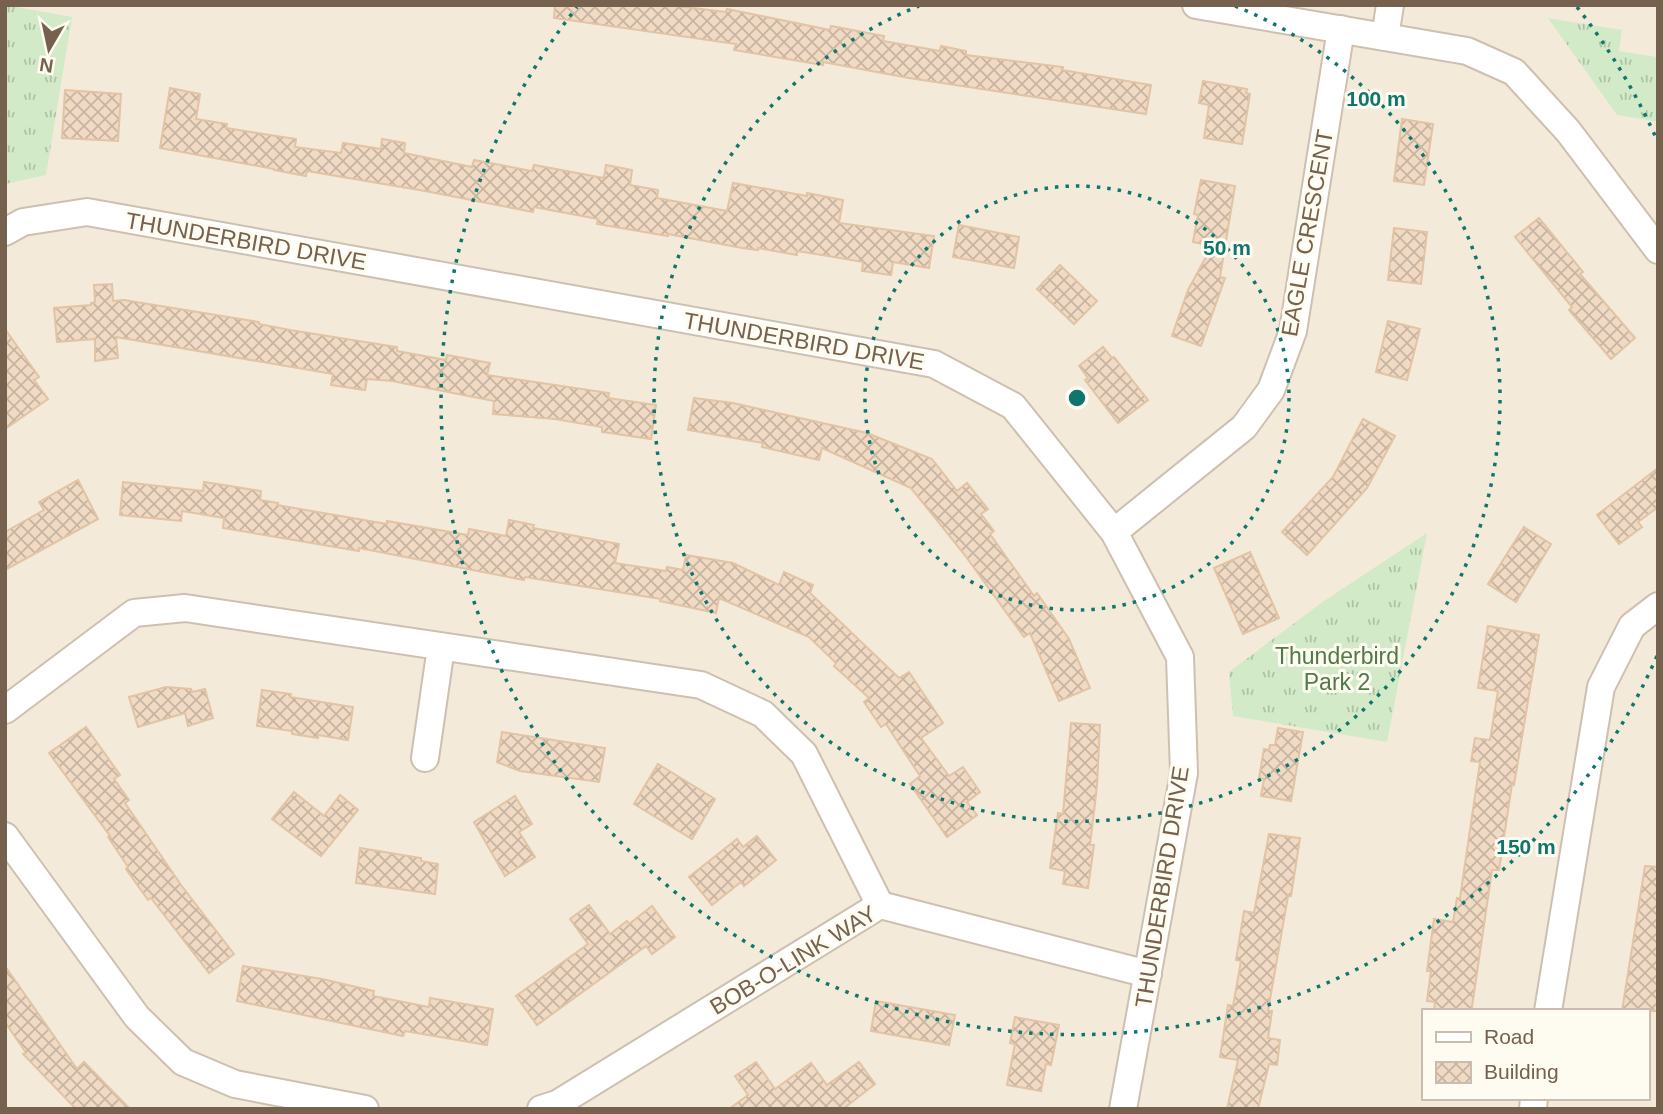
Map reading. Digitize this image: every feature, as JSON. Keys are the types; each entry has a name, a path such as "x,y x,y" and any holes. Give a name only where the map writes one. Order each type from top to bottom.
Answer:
{"street":[{"path":"1196,5 1467,51 1514,72 1568,131 1658,250"},
{"path":"1385,37 1390,5"},
{"name":"EAGLE CRESCENT","path":"1114,532 1244,427 1272,390 1293,331 1340,29"},
{"name":"THUNDERBIRD DRIVE","path":"5,232 23,222 87,212 934,364 1013,406 1114,532 1180,657 1184,773 1123,1109"},
{"path":"1548,1009 1601,687 1632,626 1658,606"},
{"path":"5,710 134,613 185,608 701,685 763,714 804,754 880,905"},
{"path":"425,758 441,647"},
{"path":"5,836 137,1017 183,1062 235,1084 365,1109"},
{"name":"BOB-O-LINK WAY","path":"541,1109 557,1104 880,905 1147,974"}],"shaded area":[{"path":"5,5 1658,5 1658,57 1618,51 1622,31 1549,18 1617,115 1658,122 1658,1109 5,1109"}],"green space":[{"path":"5,5 72,17 46,175 5,184"},
{"path":"1548,18 1622,30 1619,51 1658,57 1658,122 1617,115"},
{"name":"Thunderbird Park 2","path":"1427,533 1387,742 1233,716 1229,672 1324,601"}],"building":[{"path":"555,5 668,5 726,12 727,9 830,30 831,26 884,36 883,41 940,51 941,46 966,51 966,55 1063,67 1062,70 1151,85 1146,114 734,50 736,44 554,18"},
{"path":"1203,81 1247,89 1246,93 1250,94 1242,144 1204,138 1209,105 1199,103"},
{"path":"170,88 200,94 196,119 227,124 226,128 296,139 295,147 341,153 343,143 381,149 382,139 405,143 404,153 472,167 474,160 532,171 534,165 604,178 606,165 632,170 630,185 658,190 657,198 727,211 733,183 843,200 839,223 934,236 929,268 893,262 891,275 862,271 863,262 797,251 797,255 668,236 597,224 598,219 534,207 533,212 307,171 306,176 160,148"},
{"path":"65,90 121,94 118,141 62,138"},
{"path":"1402,119 1433,124 1424,185 1394,181"},
{"path":"1201,180 1235,186 1220,277 1225,278 1201,346 1172,336 1188,290 1212,246 1193,242 1198,215 1194,214"},
{"path":"1539,218 1583,272 1580,274 1635,338 1611,359 1569,310 1572,307 1515,237"},
{"path":"959,225 1019,237 1014,268 953,257"},
{"path":"1394,228 1427,232 1421,284 1388,280"},
{"path":"1060,265 1097,301 1074,324 1037,289"},
{"path":"112,284 113,301 124,300 259,322 290,330 397,347 397,351 446,360 447,355 490,363 487,375 609,393 608,398 656,405 651,439 602,432 602,427 555,419 493,414 494,401 392,381 367,379 365,390 331,385 333,374 116,337 118,358 95,361 95,339 57,342 54,308 91,305 95,302 94,285"},
{"path":"1388,321 1420,329 1407,380 1376,372"},
{"path":"5,329 39,377 34,380 48,399 5,429"},
{"path":"1103,347 1148,400 1118,423 1085,380 1088,378 1079,366"},
{"path":"694,398 733,403 867,433 932,459 957,491 967,483 988,509 981,514 994,531 990,534 1034,596 1037,593 1069,639 1090,688 1059,701 1030,633 1024,637 964,554 911,488 822,448 819,460 762,447 763,443 688,430"},
{"path":"1363,419 1395,436 1367,488 1307,555 1282,532 1333,477"},
{"path":"1658,468 1658,507 1638,522 1642,527 1619,544 1597,515"},
{"path":"78,480 98,519 5,570 5,532 44,510 39,502"},
{"path":"123,482 203,491 204,482 261,491 260,500 278,503 277,505 468,535 469,529 506,536 509,520 534,525 533,528 619,544 615,563 666,571 667,567 683,570 686,555 733,563 779,585 784,572 813,585 810,593 899,678 909,672 943,723 921,738 949,776 963,767 980,792 967,802 977,815 947,837 910,784 920,776 886,724 881,727 864,702 869,698 834,666 836,663 809,637 719,598 716,613 660,601 661,599 525,577 524,580 359,548 359,551 223,528 224,518 182,511 181,521 120,515"},
{"path":"1524,527 1551,544 1516,602 1488,584"},
{"path":"1250,552 1279,618 1243,634 1214,568"},
{"path":"1488,626 1539,635 1499,870 1492,870 1472,1007 1434,1009 1435,1002 1427,1001 1431,971 1427,971 1434,919 1453,922 1457,898 1460,898 1480,762 1471,761 1475,738 1490,740 1498,691 1478,688"},
{"path":"166,687 191,689 192,692 205,689 213,718 188,726 185,713 138,727 129,697"},
{"path":"262,690 353,707 348,740 292,734 292,731 257,726"},
{"path":"1071,723 1100,725 1090,845 1094,845 1088,888 1063,884 1065,871 1050,868 1058,813 1063,814"},
{"path":"86,727 120,775 114,779 129,800 125,803 181,885 234,954 209,973 151,898 148,900 126,869 128,867 108,837 110,836 49,753"},
{"path":"1278,728 1303,732 1291,801 1261,796 1264,779 1259,778 1264,749 1269,750 1270,745 1275,745"},
{"path":"502,732 605,748 599,782 520,771 497,762"},
{"path":"658,764 715,799 692,839 634,804"},
{"path":"294,792 324,816 340,795 358,810 321,856 272,819"},
{"path":"515,796 532,824 519,832 535,857 505,876 474,822"},
{"path":"1269,834 1300,838 1268,1011 1272,1011 1268,1038 1280,1040 1277,1065 1269,1064 1258,1109 1227,1109 1238,1060 1220,1057 1228,1005 1233,1006 1241,961 1236,960 1244,911 1254,913"},
{"path":"757,836 776,860 744,886 741,882 712,905 689,877 737,839 743,847"},
{"path":"360,848 421,858 421,861 438,864 435,894 356,883"},
{"path":"1645,866 1658,867 1658,1011 1622,1009"},
{"path":"589,905 610,934 627,921 629,924 652,906 675,937 652,954 646,946 537,1025 516,996 588,944 570,919"},
{"path":"5,966 77,1069 84,1062 130,1109 76,1109 23,1054 26,1053 5,1022"},
{"path":"243,966 322,979 374,991 373,996 429,1007 430,998 493,1009 487,1045 405,1031 403,1036 237,1001"},
{"path":"876,1001 955,1015 949,1045 871,1031"},
{"path":"1015,1017 1059,1025 1051,1065 1046,1064 1041,1091 1007,1085 1015,1044 1010,1043"},
{"path":"756,1062 775,1089 811,1063 827,1085 859,1062 875,1084 843,1109 729,1109 748,1095 735,1076"}]}
